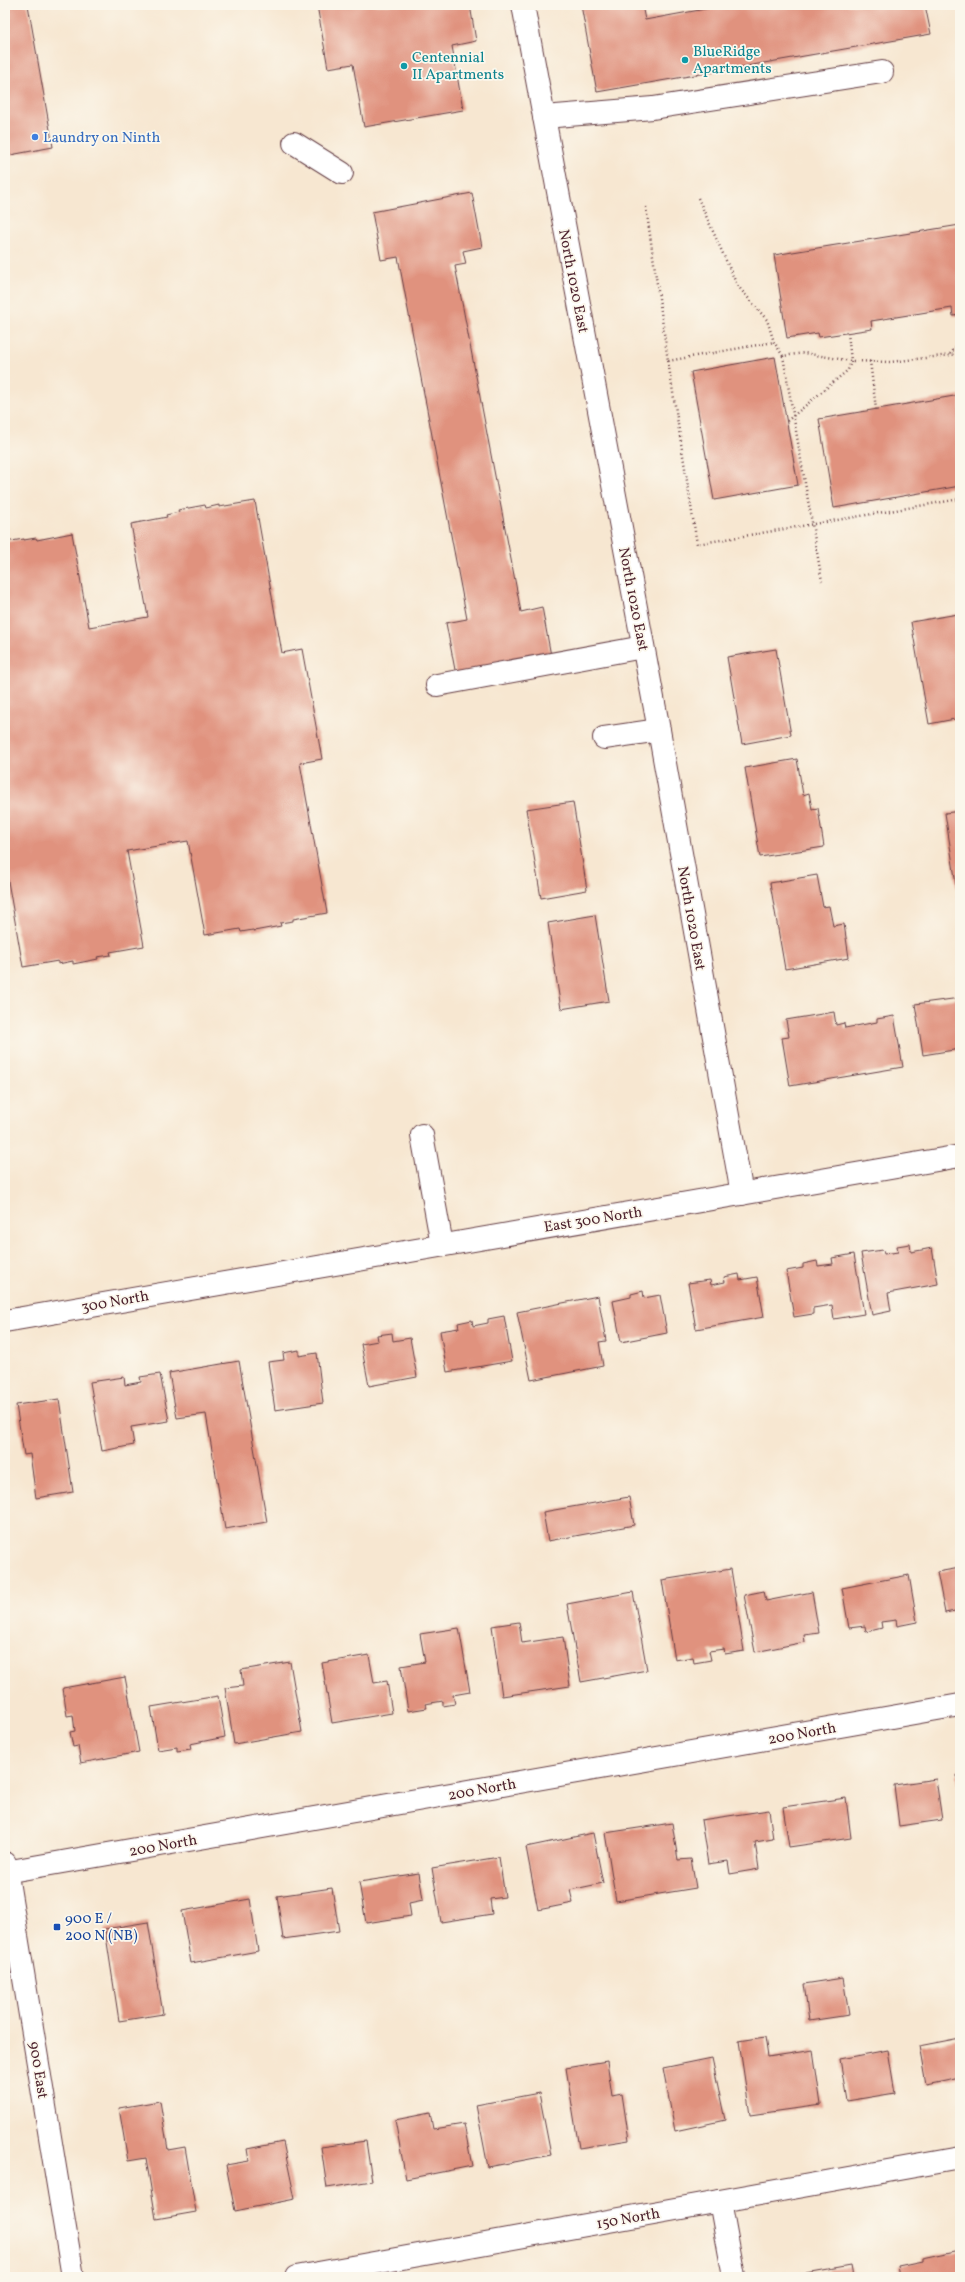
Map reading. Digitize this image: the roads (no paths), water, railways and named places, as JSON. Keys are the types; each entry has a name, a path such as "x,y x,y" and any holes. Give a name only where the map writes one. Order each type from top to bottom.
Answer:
{"street":[{"name":"North 1020 East","path":"523,5 659,730 742,1194"},
{"path":"544,117 653,108 882,72"},
{"path":"294,142 342,173"},
{"path":"437,685 643,646"},
{"path":"604,738 659,730"},
{"path":"422,1135 442,1245"},
{"name":"East 300 North","path":"226,1282 960,1156"},
{"name":"300 North","path":"5,1321 226,1282"},
{"name":"200 North","path":"6,1869 960,1705"},
{"name":"900 East","path":"6,1869 73,2277"},
{"name":"150 North","path":"296,2277 960,2158"},
{"path":"720,2201 734,2277"}],"place":[{"name":"BlueRidge Apartments","path":"685,60"},
{"name":"Centennial II Apartments","path":"404,66"},
{"name":"Laundry on Ninth","path":"35,137"},
{"name":"900 E / 200 N (NB)","path":"57,1927"}]}
